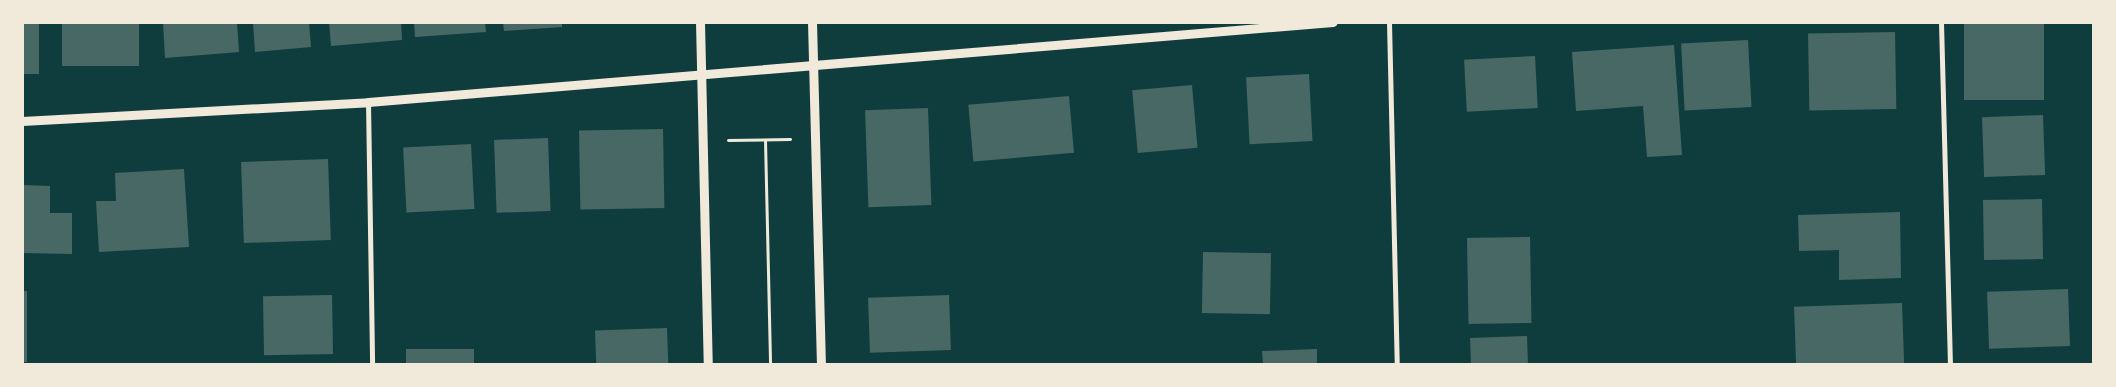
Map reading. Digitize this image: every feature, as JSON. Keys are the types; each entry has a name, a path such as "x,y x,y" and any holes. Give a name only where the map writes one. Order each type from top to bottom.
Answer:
{"street":[{"path":"700,22 708,364"},
{"path":"812,22 821,364"},
{"path":"22,121 368,102 1332,22"},
{"path":"1389,22 1397,364"},
{"path":"1941,22 1950,364"},
{"path":"368,102 372,364"}],"path":[{"path":"703,141 815,138"},
{"path":"765,140 770,364"}],"building":[{"path":"22,22 39,22 39,74 22,74"},
{"path":"62,22 139,22 139,66 62,66"},
{"path":"163,22 237,22 239,52 165,58"},
{"path":"253,22 309,22 311,47 255,52"},
{"path":"329,22 401,22 402,40 331,46"},
{"path":"414,22 485,22 486,32 415,37"},
{"path":"503,22 562,22 562,27 504,31"},
{"path":"1964,22 2044,22 2044,100 1964,100"},
{"path":"1895,32 1896,109 1809,111 1808,34"},
{"path":"1748,40 1752,107 1685,110 1681,44"},
{"path":"1674,45 1682,155 1647,157 1643,106 1576,111 1572,52"},
{"path":"1535,56 1538,108 1467,112 1464,60"},
{"path":"1309,74 1313,141 1250,144 1246,77"},
{"path":"1192,85 1197,148 1138,153 1132,90"},
{"path":"1069,96 1074,153 973,162 968,105"},
{"path":"928,108 931,205 868,207 865,110"},
{"path":"2043,115 2045,175 1984,177 1982,117"},
{"path":"663,129 664,208 580,209 579,130"},
{"path":"548,138 551,211 497,213 494,140"},
{"path":"471,144 474,209 406,212 403,148"},
{"path":"328,159 331,240 244,243 241,162"},
{"path":"184,169 189,247 99,252 96,201 116,201 115,173"},
{"path":"22,185 50,186 50,213 72,213 72,254 22,253"},
{"path":"2042,199 2043,259 1984,260 1983,200"},
{"path":"1900,212 1901,278 1839,280 1839,250 1799,251 1798,215"},
{"path":"1530,237 1532,323 1469,324 1467,238"},
{"path":"1203,252 1271,253 1270,314 1202,313"},
{"path":"2068,289 2070,346 1989,349 1987,292"},
{"path":"22,291 27,291 27,362 22,362"},
{"path":"332,295 333,354 264,355 263,296"},
{"path":"949,295 951,350 870,353 868,298"},
{"path":"1902,303 1904,364 1796,364 1794,307"},
{"path":"667,328 668,364 596,364 595,331"},
{"path":"1527,336 1528,364 1471,364 1470,338"},
{"path":"406,349 474,349 474,364 406,364"},
{"path":"1317,349 1317,364 1263,364 1262,351"}]}
